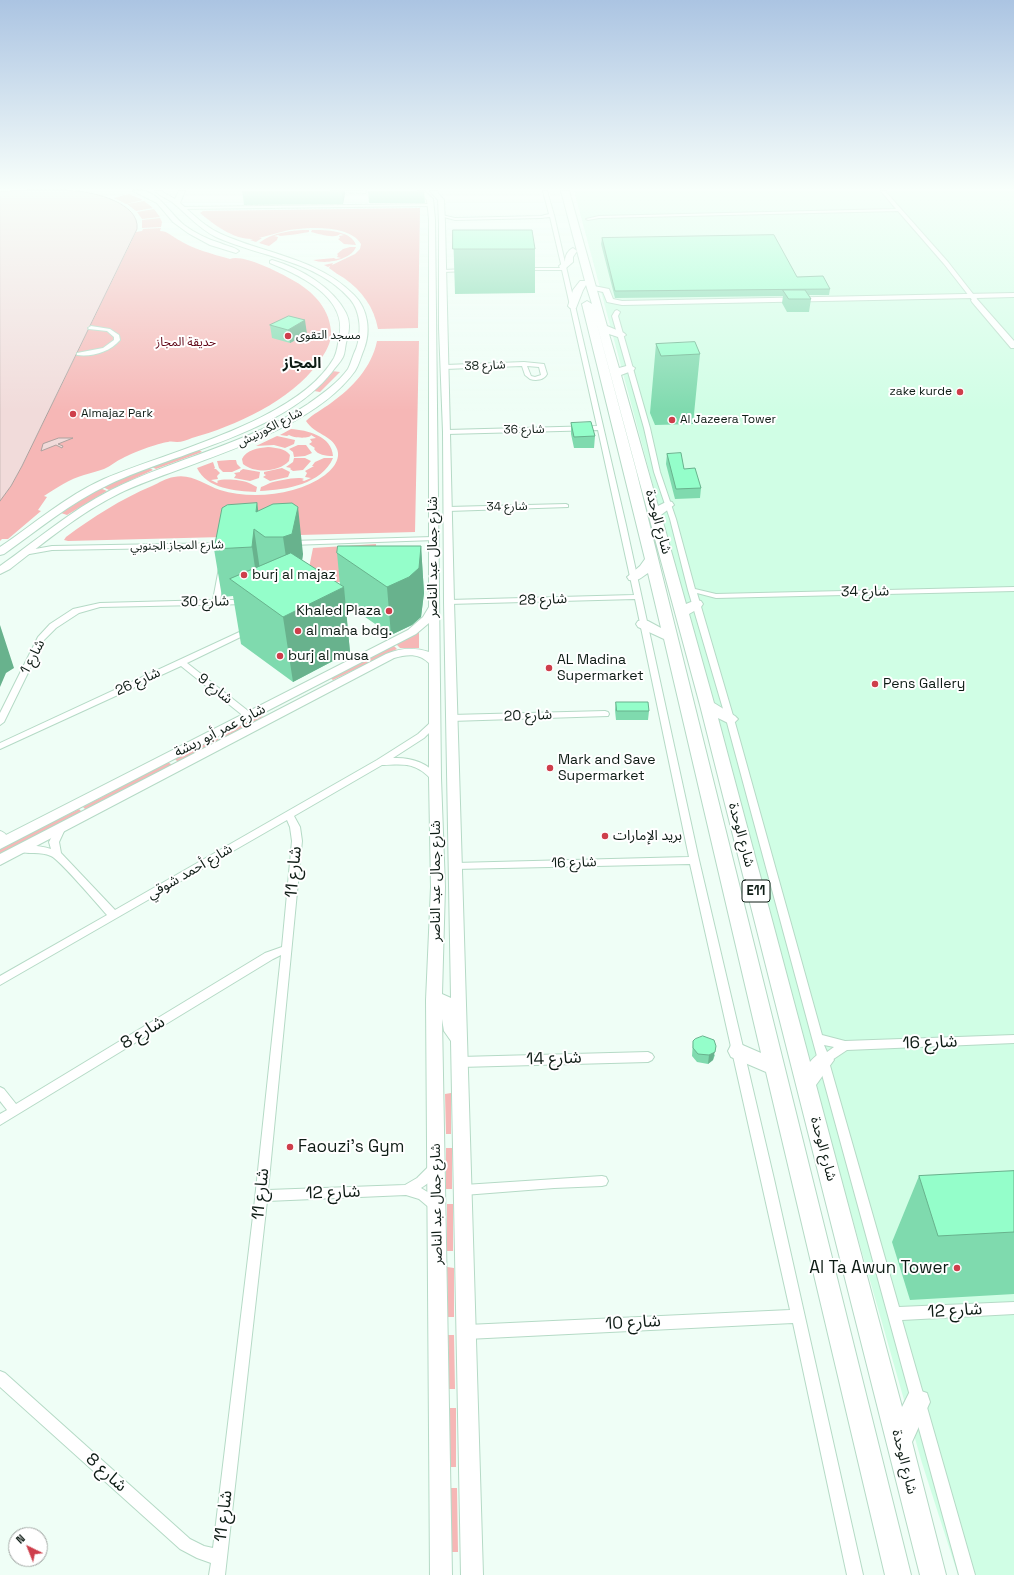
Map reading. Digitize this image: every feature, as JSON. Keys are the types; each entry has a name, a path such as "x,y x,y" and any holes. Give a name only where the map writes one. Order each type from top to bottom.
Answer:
{"highway":[{"name":"شارع الوحدة","path":"579,264 623,371 689,608 707,705 933,1575"},
{"name":"شارع الوحدة","path":"585,264 588,285 588,314 630,470 898,1575"},
{"path":"573,306 578,290 588,285"},
{"path":"604,328 621,335"},
{"path":"634,577 645,569 651,560"},
{"path":"643,624 670,637"},
{"path":"707,705 730,719"},
{"path":"738,1051 774,1067"},
{"path":"806,1083 824,1060"},
{"path":"899,1442 918,1402"}],"street":[{"name":"شارع الكورنيش","path":"0,552 67,504 106,482 148,464 223,438 280,411 307,392 328,372 339,355 346,331 344,317 332,298 310,281 278,264"},
{"name":"شارع الكورنيش","path":"0,571 46,535 88,508 129,486 168,469 225,449 272,428 307,409 333,388 352,367 361,350 364,336 364,324 356,304 342,288 320,273 302,264"},
{"name":"شارع جمال عبد الناصر","path":"432,264 434,724 438,887 434,1000 441,1575"},
{"name":"شارع جمال عبد الناصر","path":"443,264 446,367 448,602 458,931 472,1575"},
{"path":"947,264 963,286 1014,346"},
{"path":"291,270 292,267 298,266 311,272 320,273"},
{"path":"516,270 563,267 601,428 694,860 798,1316 855,1575"},
{"path":"443,271 473,270"},
{"path":"588,285 605,291 610,300 615,303 674,305 751,306 948,298 981,307 998,297"},
{"path":"963,286 976,292 1014,299"},
{"path":"948,298 960,292 963,286"},
{"path":"623,371 621,335 615,316 617,312 628,309 674,305 850,299 973,298 1014,295"},
{"path":"751,306 764,303 839,302 850,299"},
{"path":"79,354 103,350 113,345 117,340 117,336 111,331 91,328"},
{"name":"شارع 38","path":"446,367 524,364"},
{"path":"272,428 262,428 259,426 261,423 278,415 280,411"},
{"name":"شارع 36","path":"447,432 601,428"},
{"path":"433,449 438,451 440,464 447,465"},
{"path":"433,492 440,492 442,506 448,509"},
{"name":"شارع 34","path":"448,509 566,506"},
{"path":"662,509 692,590 689,608 730,719 817,1038 967,1575"},
{"path":"46,535 51,543 64,548"},
{"path":"286,543 433,539"},
{"name":"شارع المجاز الجنوبي","path":"24,553 46,549 64,548 227,550 216,602"},
{"name":"شارع 34","path":"692,590 716,596 1014,589"},
{"name":"شارع 34","path":"689,608 716,596"},
{"name":"شارع 28","path":"448,602 638,597"},
{"name":"شارع 30","path":"107,604 251,602"},
{"name":"شارع 1","path":"0,722 38,643 44,635 76,612 92,606 107,604"},
{"name":"شارع عمر أبو ريشة","path":"2,840 412,632 427,619 433,609"},
{"name":"شارع 26","path":"0,746 262,625"},
{"name":"شارع عمر أبو ريشة","path":"0,860 395,654 420,652 434,662"},
{"name":"شارع 9","path":"181,662 249,716"},
{"path":"279,714 280,710 286,705 320,688 321,684 317,681"},
{"name":"شارع 20","path":"451,718 605,714"},
{"name":"شارع أحمد شوقي","path":"0,981 380,762 421,736 434,724"},
{"name":"شارع أحمد شوقي","path":"380,762 396,760 411,762 423,767 435,778"},
{"name":"شارع 11","path":"217,1575 288,949 297,841 295,827 289,814"},
{"path":"60,829 54,842 57,854 114,916"},
{"path":"21,849 41,849 57,854"},
{"name":"شارع 16","path":"455,866 694,860"},
{"path":"438,887 443,897 445,932 447,934 454,935 458,931"},
{"name":"شارع 8","path":"0,1120 269,956 288,949"},
{"path":"434,1000 442,1000 447,1003 452,1032 460,1040"},
{"name":"شارع 16","path":"817,1038 845,1046 1014,1039"},
{"path":"824,1060 845,1046"},
{"name":"شارع 14","path":"460,1062 648,1057"},
{"path":"0,1092 15,1111"},
{"name":"شارع 12","path":"406,1190 414,1187 428,1177 437,1164"},
{"path":"464,1190 602,1181"},
{"name":"شارع 12","path":"261,1196 406,1190 427,1197 437,1208"},
{"name":"شارع 12","path":"895,1314 1014,1308"},
{"name":"شارع 10","path":"467,1332 798,1316"},
{"name":"شارع 8","path":"0,1378 185,1544 202,1553 219,1557"}],"shaded area":[{"path":"0,264 120,264 22,466 11,486 0,501"},
{"path":"594,264 1014,264 1014,1575 958,1575 922,1463 810,1070"},
{"path":"59,438 73,438 58,444 63,446 62,448 56,445 41,451 43,444"}],"green space":[{"name":"حديقة المجاز","path":"120,264 260,264 282,274 303,286 322,305 331,331 328,348 307,377 278,400 226,427 183,441 164,443 145,448 120,459 104,469 68,481 44,496 47,497 38,510 41,511 8,539 2,539 0,541 0,501 11,486"},
{"path":"419,264 418,328 378,329 374,314 362,294 344,278 329,268 330,266 328,267 324,265"},
{"path":"377,341 419,341 415,532 64,540 86,522 118,503 165,479 180,476 192,478 220,490 246,495 274,494 302,487 314,482 325,475 336,464 338,453 335,444 314,429 306,421 339,397 353,384 371,360"},
{"path":"332,371 340,372 320,392 314,391"},
{"path":"291,429 318,435 328,443 332,449 333,456 318,453 314,449 315,448 309,444 312,442 310,439 316,438 311,435 301,438 289,435 280,435"},
{"path":"277,436 295,440 294,444 285,448 274,445 256,446"},
{"path":"298,445 306,445 312,453 305,456 294,457 293,452 289,449"},
{"path":"268,447 286,451 290,455 289,461 279,468 267,470 254,469 243,464 242,459 246,453 256,449"},
{"path":"198,449 202,452 156,469 150,466"},
{"path":"294,458 305,458 311,461 303,470 293,471 290,469 291,468 286,467 293,462"},
{"path":"324,458 333,458 328,467 312,480 292,487 260,491 261,487 269,483 297,478 304,479 302,480 304,481 311,478 305,477 307,473 305,471 314,466 312,466 315,462"},
{"path":"236,460 237,464 241,468 232,472 223,472 219,468 217,461"},
{"path":"213,462 214,469 220,473 217,476 218,479 211,480 217,483 217,481 233,480 250,483 257,487 256,492 231,490 215,485 202,475 197,468"},
{"path":"148,467 153,470 109,490 103,487"},
{"path":"282,468 290,472 288,477 270,481 263,477 266,475 264,472"},
{"path":"243,469 260,472 259,478 250,481 234,478 236,475 234,473 240,472"},
{"path":"100,488 107,491 67,515 61,513"},
{"path":"376,544 376,581 306,583 313,548"},
{"path":"419,631 419,648 400,648 396,644"},
{"path":"393,645 397,649 333,680 330,678"},
{"path":"260,714 263,717 222,739 218,736"},
{"path":"216,737 219,740 178,762 175,759"},
{"path":"168,762 172,765 86,810 83,807"},
{"path":"79,809 82,812 0,855 0,849"},
{"path":"451,1093 451,1134 446,1134 445,1094"},
{"path":"446,1148 452,1148 452,1189 446,1189"},
{"path":"447,1204 453,1204 453,1251 447,1251"},
{"path":"447,1267 454,1268 454,1317 448,1317"},
{"path":"448,1335 454,1335 455,1389 449,1389"},
{"path":"449,1408 456,1408 456,1467 450,1467"},
{"path":"450,1488 457,1488 458,1552 451,1552"}],"building":[{"path":"608,264 790,264 797,277 823,276 830,289 615,291"},
{"path":"783,290 805,290 811,299 789,299"},
{"path":"289,316 305,320 288,330 270,325"},
{"path":"695,342 700,354 661,356 656,344"},
{"path":"591,422 595,436 574,437 571,423"},
{"path":"681,453 684,469 695,468 701,488 676,489 667,454"},
{"path":"257,503 256,512 273,504 292,503 298,507 292,534 283,537 265,537 254,529 252,547 214,549 222,508 227,505"},
{"path":"338,546 421,546 419,568 409,577 387,587 337,553"},
{"path":"291,553 344,587 283,617 230,579"},
{"path":"616,702 648,702 649,711 617,711"},
{"path":"703,1036 714,1040 716,1046 715,1052 709,1055 698,1054 693,1048 693,1041"},
{"path":"1014,1171 1014,1232 938,1236 919,1176"}],"place":[{"name":"مسجد التقوى","path":"288,336"},
{"name":"zake kurde","path":"960,392"},
{"name":"Almajaz Park","path":"73,414"},
{"name":"Al Jazeera Tower","path":"672,420"},
{"name":"burj al majaz","path":"244,575"},
{"name":"Khaled Plaza","path":"389,611"},
{"name":"al maha bdg.","path":"298,631"},
{"name":"burj al musa","path":"280,656"},
{"name":"AL Madina Supermarket","path":"549,668"},
{"name":"Pens Gallery","path":"875,684"},
{"name":"Mark and Save Supermarket","path":"550,768"},
{"name":"بريد الإمارات","path":"605,836"},
{"name":"Faouzi's Gym","path":"290,1147"},
{"name":"Al Ta Awun Tower","path":"957,1268"}],"district":[{"name":"المجاز","path":"302,364"}]}
